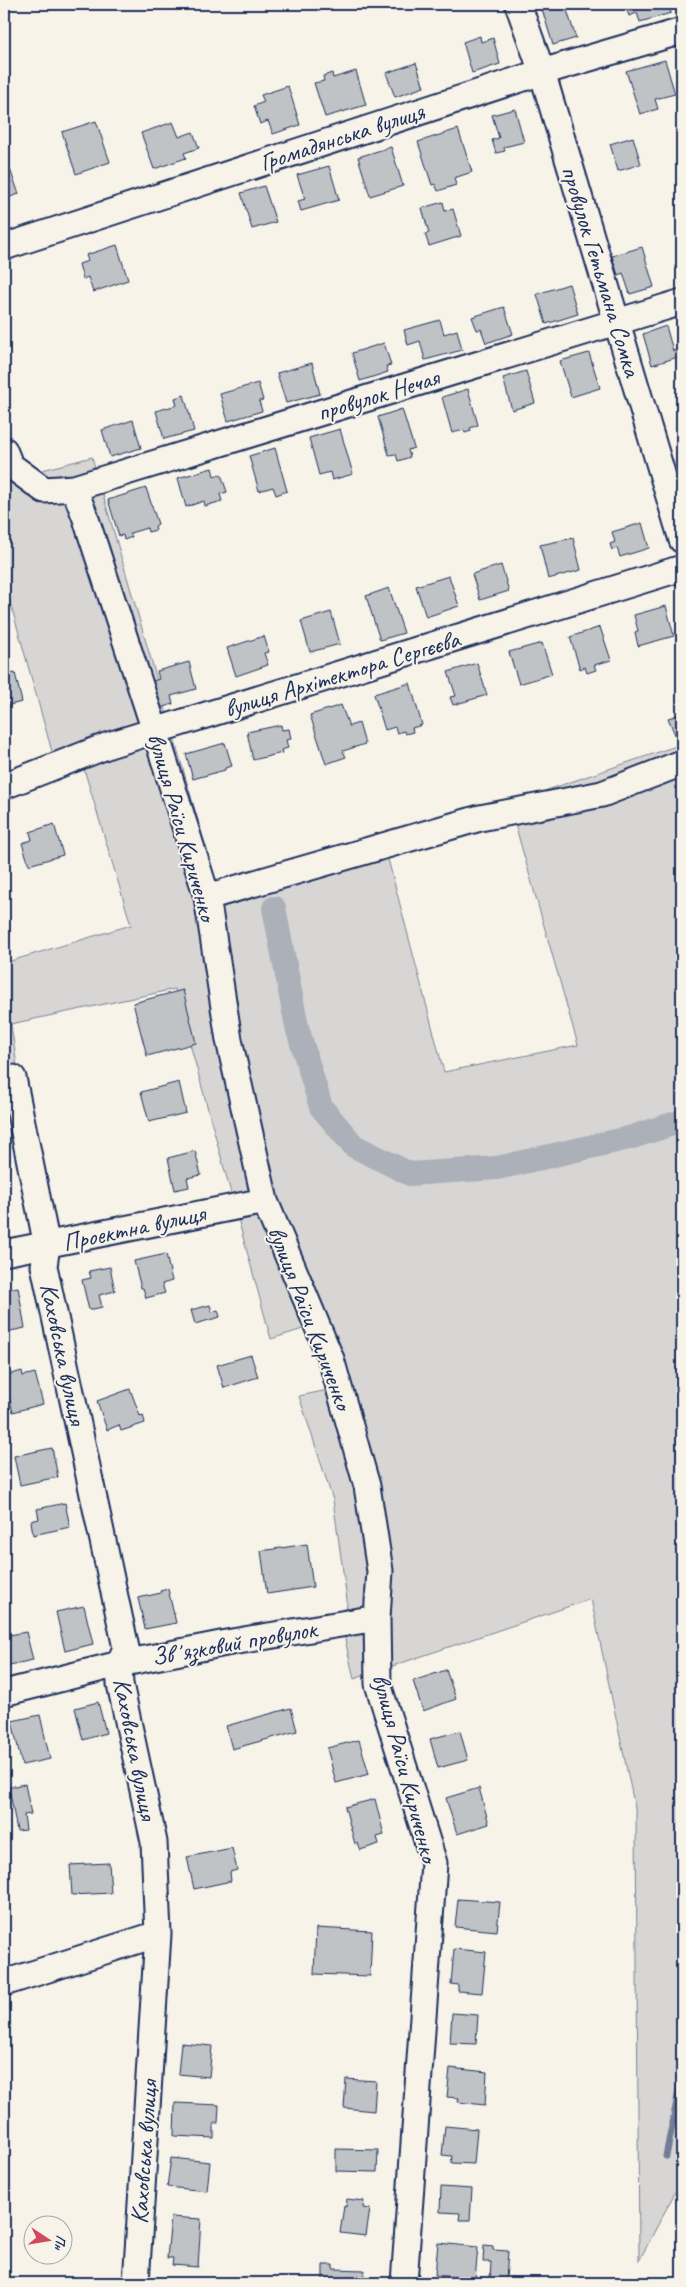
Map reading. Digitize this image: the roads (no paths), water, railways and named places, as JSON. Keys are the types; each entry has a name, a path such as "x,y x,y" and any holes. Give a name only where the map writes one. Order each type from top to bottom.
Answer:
{"street":[{"name":"провулок Гетьмана Сомка","path":"518,4 542,72 682,540"},
{"name":"Громадянська вулиця","path":"4,246 542,72 682,31"},
{"name":"провулок Нечая","path":"74,488 682,302"},
{"path":"4,450 10,465 44,490 74,488"},
{"name":"вулиця Раїси Кириченко","path":"74,488 156,731 206,897 228,1040 265,1201 331,1360 367,1486 380,1571 377,1618 378,1684 434,1863 404,2283"},
{"name":"вулиця Архітектора Сергєєва","path":"4,786 109,745 682,568"},
{"path":"206,897 480,818 602,794 682,763"},
{"name":"Каховська вулиця","path":"13,1078 47,1246 44,1266 126,1648 119,1664 120,1684 154,1842 158,1934 136,2283"},
{"name":"Проектна вулиця","path":"4,1253 47,1246 265,1201"},
{"name":"Звʼязковий провулок","path":"4,1693 119,1664 226,1643 377,1618"},
{"path":"4,1983 158,1934"}],"waterway":[{"path":"274,908 297,1027 321,1107 354,1146 410,1174 497,1168 629,1138 682,1121"},
{"path":"666,2156 682,2076"}]}
